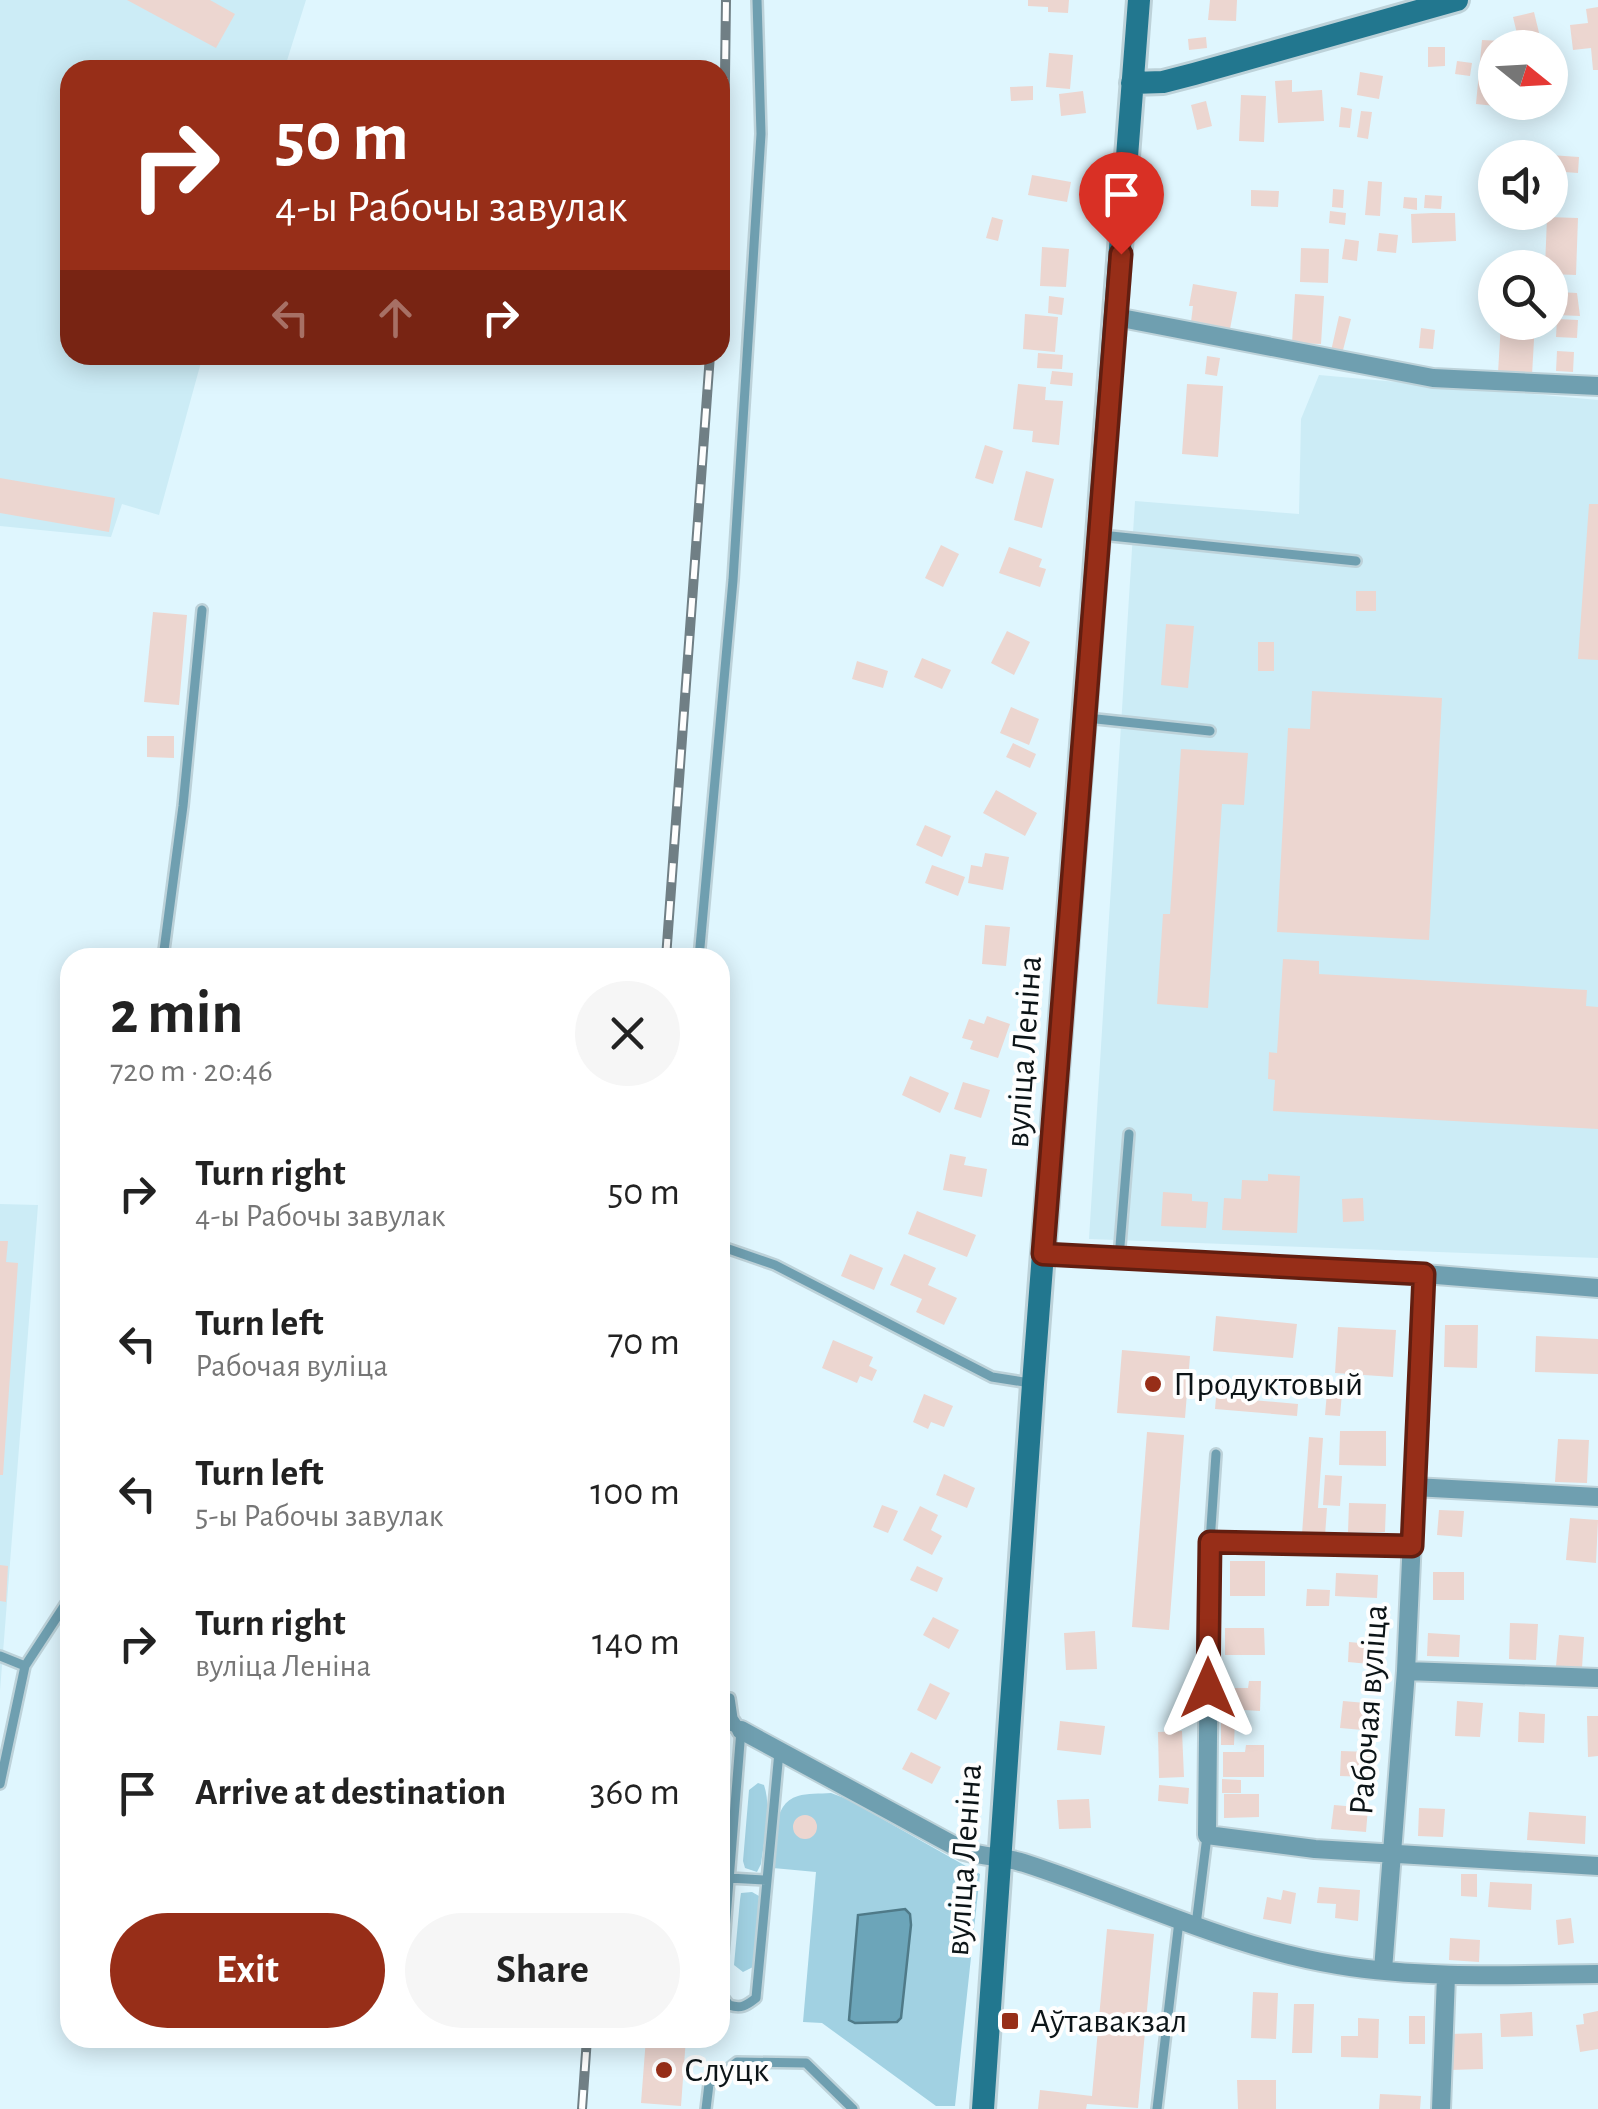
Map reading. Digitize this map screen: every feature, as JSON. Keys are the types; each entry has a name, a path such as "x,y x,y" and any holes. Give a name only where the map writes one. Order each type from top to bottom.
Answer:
{"main road":[{"name":"вуліца Леніна","path":"983,2109 1032,1384 1138,0"},
{"path":"1132,84 1194,74 1457,0"}],"street":[{"path":"1116,317 1433,378 1598,386"},
{"path":"1043,1254 1424,1274 1598,1288"},
{"name":"Рабочая вуліца","path":"1383,1970 1406,1671 1424,1274"},
{"path":"1414,1487 1598,1497"},
{"path":"1412,1546 1210,1542 1207,1835 1315,1849 1598,1866"},
{"path":"1406,1671 1598,1678"},
{"path":"741,1730 964,1851 1019,1861 1187,1924 1295,1956 1446,1976 1598,1974"},
{"path":"1441,2109 1446,1976"}],"lane":[{"path":"701,948 733,580 761,134 757,0"},
{"path":"1098,534 1356,560"},
{"path":"164,948 202,610"},
{"path":"1085,718 1210,731"},
{"path":"1120,1258 1129,1134"},
{"path":"730,1249 775,1264 992,1377 1032,1384"},
{"path":"1210,1542 1216,1454"},
{"path":"0,1784 25,1666 60,1613"},
{"path":"0,1656 25,1666"},
{"path":"730,1698 733,1718 741,1730 730,1866"},
{"path":"730,1726 741,1730"},
{"path":"730,2006 746,2006 756,1998 779,1752"},
{"path":"1158,2109 1187,1924 1207,1835"},
{"path":"730,1878 766,1880"},
{"path":"706,2109 709,2084 737,2062 806,2063 853,2109"}],"shaded area":[{"path":"0,0 306,0 287,60 60,60 60,365 200,365 159,515 122,504 111,537 0,526"},
{"path":"1319,375 1598,400 1598,1258 1089,1239 1135,501 1299,514 1301,419"},
{"path":"0,1204 38,1205 0,1691"},
{"path":"758,1783 764,1785 767,1814 757,1872 745,1868 743,1861 749,1790"},
{"path":"831,1793 980,1874 955,2106 936,2106 822,2023 803,2022 816,1872 773,1868 775,1837 779,1816 789,1800"},
{"path":"741,1893 759,1896 755,1959 753,1967 743,1972 734,1965 740,1900"},
{"path":"905,1909 911,1925 901,2018 897,2022 855,2023 849,2020 858,1915"}],"building":[{"path":"127,0 210,0 235,14 216,48"},
{"path":"1028,0 1069,0 1068,13 1028,6"},
{"path":"1210,0 1237,0 1236,21 1208,20"},
{"path":"1598,7 1598,70 1593,70 1591,48 1573,50 1570,25 1588,23 1586,9"},
{"path":"1534,12 1538,30 1516,30 1513,17"},
{"path":"1206,37 1207,48 1189,50 1188,39"},
{"path":"1428,47 1445,47 1445,66 1428,67"},
{"path":"1049,53 1073,55 1070,89 1046,87"},
{"path":"1457,61 1472,63 1470,76 1455,74"},
{"path":"1360,72 1383,76 1379,99 1357,95"},
{"path":"1292,80 1292,92 1322,90 1324,121 1278,123 1275,81"},
{"path":"1033,86 1033,100 1011,101 1010,87"},
{"path":"1083,91 1086,113 1061,116 1059,94"},
{"path":"1241,95 1266,96 1264,142 1239,141"},
{"path":"1206,101 1212,126 1197,130 1191,105"},
{"path":"1341,107 1352,109 1350,128 1339,127"},
{"path":"1361,111 1372,112 1368,139 1357,137"},
{"path":"1568,156 1579,157 1578,173 1568,172"},
{"path":"1032,175 1071,182 1067,202 1028,195"},
{"path":"1368,181 1382,182 1380,216 1365,215"},
{"path":"1333,189 1344,190 1343,208 1332,207"},
{"path":"1251,190 1279,191 1278,207 1251,206"},
{"path":"1425,195 1442,196 1441,209 1424,208"},
{"path":"1404,197 1417,198 1417,210 1403,208"},
{"path":"1330,211 1346,213 1345,225 1329,223"},
{"path":"1455,213 1456,241 1412,243 1411,214"},
{"path":"992,217 1003,220 998,241 986,238"},
{"path":"1568,218 1578,218 1576,275 1568,275 1568,250 1546,250 1546,230 1568,230"},
{"path":"1379,233 1398,235 1396,253 1377,251"},
{"path":"1345,239 1359,241 1357,261 1342,259"},
{"path":"1042,247 1069,249 1066,287 1040,286"},
{"path":"1301,248 1329,249 1328,283 1300,282"},
{"path":"1193,284 1237,292 1230,329 1191,322"},
{"path":"1568,293 1577,293 1580,316 1568,315"},
{"path":"1295,294 1324,296 1321,344 1292,343"},
{"path":"1049,296 1064,298 1062,315 1048,313"},
{"path":"1025,314 1058,317 1055,352 1023,349"},
{"path":"1339,316 1351,319 1342,354 1331,351"},
{"path":"1568,320 1578,320 1577,338 1568,338"},
{"path":"1421,328 1435,330 1433,349 1419,348"},
{"path":"1500,340 1534,340 1532,375 1498,373"},
{"path":"1557,351 1574,352 1573,372 1556,371"},
{"path":"1038,353 1063,355 1062,369 1037,368"},
{"path":"1207,356 1220,358 1217,376 1205,374"},
{"path":"1052,371 1073,373 1072,386 1050,384"},
{"path":"1018,384 1046,387 1045,400 1063,401 1059,445 1032,442 1033,431 1013,429"},
{"path":"1187,384 1223,386 1218,457 1182,454"},
{"path":"985,445 1003,451 993,484 975,478"},
{"path":"1026,471 1054,479 1042,528 1014,520"},
{"path":"0,478 115,498 109,532 0,513"},
{"path":"1589,504 1598,504 1598,660 1578,659"},
{"path":"941,545 959,554 943,587 925,578"},
{"path":"1009,547 1042,559 1039,567 1046,569 1040,587 999,573"},
{"path":"1356,591 1376,591 1376,611 1356,611"},
{"path":"153,612 187,615 179,705 144,702"},
{"path":"1166,624 1194,626 1188,688 1161,685"},
{"path":"1007,631 1030,642 1014,675 991,663"},
{"path":"1258,642 1274,642 1274,671 1258,671"},
{"path":"922,658 951,670 942,689 914,677"},
{"path":"857,661 888,671 883,688 852,679"},
{"path":"1312,691 1442,698 1429,940 1277,932 1288,728 1310,729"},
{"path":"1011,707 1039,719 1029,745 1000,733"},
{"path":"147,736 174,736 174,758 147,757"},
{"path":"1013,743 1036,754 1030,768 1006,757"},
{"path":"1181,749 1248,753 1244,805 1222,804 1208,1008 1157,1004 1163,914 1170,914"},
{"path":"996,790 1037,813 1025,836 983,813"},
{"path":"925,825 951,836 942,857 916,845"},
{"path":"985,853 1009,857 1003,890 968,883 971,865 982,867"},
{"path":"932,865 965,877 958,896 925,883"},
{"path":"985,925 1010,927 1006,966 982,964"},
{"path":"1283,959 1319,961 1319,974 1587,990 1586,1006 1598,1007 1598,1129 1273,1111 1275,1080 1268,1079 1269,1052 1277,1053"},
{"path":"987,1016 1010,1024 998,1058 970,1049 973,1041 962,1038 969,1019 984,1024"},
{"path":"910,1076 949,1093 940,1113 902,1095"},
{"path":"963,1082 990,1090 981,1118 954,1109"},
{"path":"950,1154 966,1157 964,1165 987,1169 982,1197 943,1190"},
{"path":"1268,1174 1300,1176 1297,1233 1222,1230 1224,1198 1241,1199 1242,1180 1268,1181"},
{"path":"1163,1192 1192,1194 1192,1201 1208,1202 1206,1228 1161,1226"},
{"path":"1363,1198 1364,1221 1343,1222 1342,1199"},
{"path":"917,1211 976,1235 967,1257 908,1234"},
{"path":"0,1241 8,1241 6,1262 18,1263 3,1475 0,1475"},
{"path":"850,1254 883,1268 874,1290 841,1276"},
{"path":"904,1254 936,1268 928,1285 957,1298 944,1325 916,1312 922,1299 890,1285"},
{"path":"1216,1316 1297,1324 1293,1358 1213,1351"},
{"path":"1445,1325 1478,1325 1477,1368 1444,1367"},
{"path":"1338,1327 1396,1330 1393,1377 1335,1373"},
{"path":"1536,1336 1598,1339 1598,1374 1535,1372"},
{"path":"833,1340 873,1357 869,1366 877,1370 872,1381 860,1376 857,1383 822,1368"},
{"name":"Продуктовый","path":"1122,1350 1190,1356 1185,1418 1117,1413"},
{"path":"1217,1386 1231,1387 1230,1398 1298,1404 1297,1416 1215,1409"},
{"path":"1327,1392 1342,1393 1340,1416 1325,1415"},
{"path":"924,1394 953,1406 944,1427 931,1422 928,1429 913,1422"},
{"path":"1340,1431 1386,1431 1386,1466 1339,1465"},
{"path":"1147,1432 1184,1435 1169,1630 1132,1627"},
{"path":"1309,1437 1323,1438 1318,1508 1327,1508 1325,1536 1302,1534"},
{"path":"1558,1439 1589,1440 1587,1483 1555,1482"},
{"path":"944,1474 975,1488 967,1508 936,1495"},
{"path":"1325,1475 1342,1476 1340,1506 1323,1505"},
{"path":"1349,1503 1386,1504 1385,1532 1348,1532"},
{"path":"882,1505 898,1511 888,1533 873,1527"},
{"path":"920,1506 938,1515 931,1530 942,1536 932,1555 903,1540"},
{"path":"1439,1510 1464,1511 1462,1537 1437,1535"},
{"path":"1570,1518 1598,1520 1596,1563 1566,1560"},
{"path":"1230,1561 1265,1561 1265,1596 1230,1596"},
{"path":"0,1565 8,1566 6,1602 0,1601"},
{"path":"917,1566 943,1578 937,1592 910,1580"},
{"path":"1433,1572 1464,1572 1464,1600 1433,1600"},
{"path":"1336,1573 1378,1575 1377,1598 1335,1596"},
{"path":"1307,1589 1330,1590 1329,1606 1306,1606"},
{"path":"933,1617 959,1630 949,1649 923,1635"},
{"path":"1510,1623 1538,1624 1536,1660 1509,1659"},
{"path":"1225,1628 1264,1628 1265,1655 1225,1655"},
{"path":"1095,1631 1097,1669 1066,1670 1064,1633"},
{"path":"1428,1633 1460,1635 1459,1657 1427,1656"},
{"path":"1559,1635 1584,1637 1582,1668 1556,1666"},
{"path":"1349,1642 1382,1645 1380,1665 1348,1662"},
{"path":"1249,1681 1261,1681 1260,1711 1227,1709 1227,1688 1248,1688"},
{"path":"930,1683 950,1693 936,1720 917,1710"},
{"path":"1343,1701 1377,1704 1374,1731 1340,1728"},
{"path":"1457,1701 1483,1703 1480,1737 1455,1736"},
{"path":"1519,1712 1545,1714 1544,1743 1518,1742"},
{"path":"1587,1716 1598,1716 1598,1756 1588,1757"},
{"path":"1221,1719 1235,1719 1234,1745 1221,1745"},
{"path":"1060,1721 1105,1726 1101,1755 1057,1750"},
{"path":"1182,1731 1184,1777 1159,1778 1158,1732"},
{"path":"1246,1745 1264,1745 1264,1777 1223,1777 1223,1752 1245,1752"},
{"path":"1341,1751 1370,1752 1369,1777 1340,1776"},
{"path":"911,1752 941,1767 932,1784 902,1769"},
{"path":"1222,1779 1241,1780 1241,1793 1222,1793"},
{"path":"1159,1785 1189,1788 1188,1804 1158,1801"},
{"path":"1224,1794 1259,1794 1259,1817 1224,1818"},
{"path":"1089,1799 1091,1828 1059,1829 1057,1800"},
{"path":"1334,1805 1368,1808 1366,1832 1331,1829"},
{"path":"1419,1808 1445,1809 1443,1837 1418,1836"},
{"path":"1529,1812 1586,1816 1585,1844 1527,1840"},
{"path":"800,1815 810,1815 817,1827 810,1839 800,1839 793,1832 793,1822"},
{"path":"1461,1874 1477,1874 1477,1897 1461,1896"},
{"path":"1490,1882 1532,1884 1531,1910 1488,1907"},
{"path":"1319,1887 1360,1890 1358,1921 1335,1918 1336,1904 1317,1903"},
{"path":"1283,1890 1296,1893 1291,1924 1263,1919 1267,1897 1281,1900"},
{"path":"1571,1918 1574,1943 1558,1945 1556,1920"},
{"path":"1107,1929 1154,1934 1138,2108 1087,2104 1086,2109 1038,2109 1040,2090 1092,2096"},
{"path":"1450,1938 1480,1940 1479,1962 1449,1960"},
{"path":"1253,1992 1278,1993 1276,2039 1251,2038"},
{"path":"1294,2004 1314,2004 1312,2053 1292,2053"},
{"path":"1598,2011 1598,2049 1580,2052 1576,2025 1584,2024 1583,2014"},
{"path":"1532,2012 1533,2036 1501,2037 1500,2014"},
{"path":"1409,2016 1425,2016 1425,2044 1409,2044"},
{"path":"1358,2018 1379,2019 1378,2058 1341,2057 1341,2036 1358,2036"},
{"path":"1482,2033 1483,2069 1450,2070 1450,2034"},
{"name":"Слуцк","path":"645,2048 685,2048 681,2106 641,2103"},
{"path":"1237,2080 1276,2080 1276,2109 1238,2109"},
{"path":"1380,2094 1421,2096 1420,2109 1379,2109"}],"railway":[{"path":"725,60 726,0"},
{"path":"667,948 709,365"},
{"path":"582,2109 586,2048"}],"place":[{"name":"Продуктовый","path":"1153,1384"},
{"name":"Аўтавакзал","path":"1010,2021"},
{"name":"Слуцк","path":"664,2070"}],"route":[{"path":"1121,254 1043,1254 1424,1274 1412,1546 1210,1542 1208,1688"}]}
